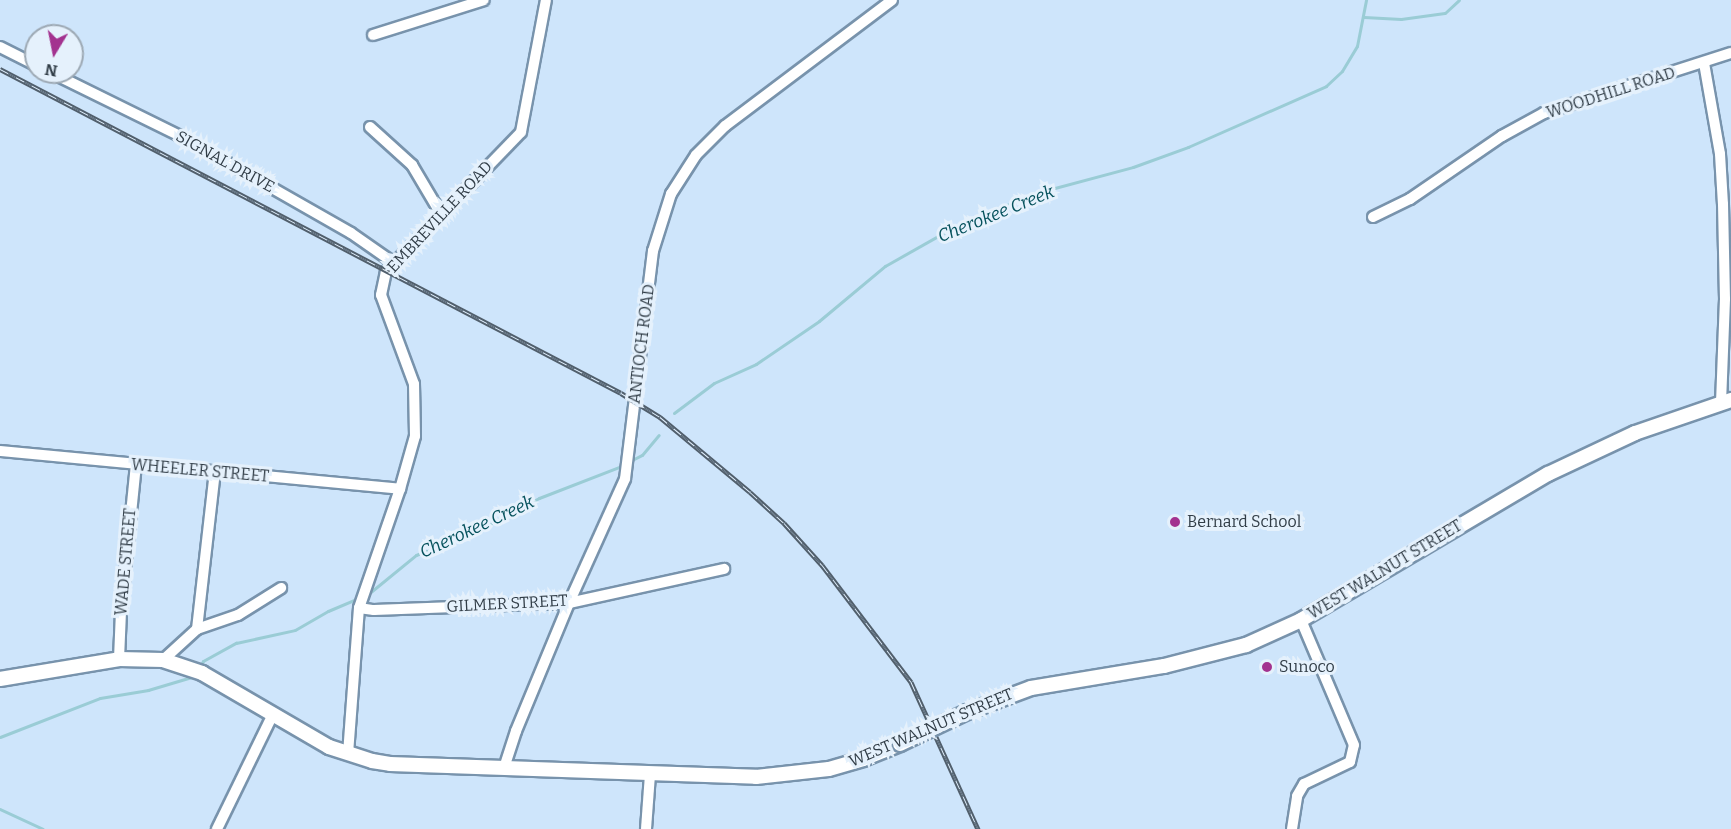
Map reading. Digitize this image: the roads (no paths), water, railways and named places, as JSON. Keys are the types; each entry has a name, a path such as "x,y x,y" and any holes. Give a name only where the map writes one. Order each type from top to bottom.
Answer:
{"main road":[{"name":"WEST WALNUT STREET","path":"0,679 119,659 163,660 197,671 329,747 390,764 756,777 801,774 862,759 900,744 967,712 1031,688 1164,666 1246,645 1301,620 1548,474 1635,433 1726,401"}],"street":[{"path":"373,35 484,0"},
{"name":"EMBREVILLE ROAD","path":"348,754 361,601 400,489 415,436 414,384 381,295 386,272 521,132 546,0"},
{"name":"ANTIOCH ROAD","path":"504,768 516,731 569,603 624,479 630,451 654,251 671,194 696,155 725,126 892,0"},
{"path":"0,48 24,59"},
{"name":"WOODHILL ROAD","path":"1373,217 1410,199 1502,136 1544,113 1731,53"},
{"path":"1704,63 1720,154 1726,401"},
{"name":"SIGNAL DRIVE","path":"73,84 227,163 351,232 394,262"},
{"path":"370,127 412,165 441,214"},
{"name":"WHEELER STREET","path":"0,451 400,489"},
{"name":"WADE STREET","path":"119,659 121,612 136,464"},
{"path":"197,629 215,472"},
{"name":"GILMER STREET","path":"361,601 374,610 569,603 724,569"},
{"path":"163,660 197,629 238,615 281,588"},
{"path":"1292,829 1297,796 1304,784 1339,770 1350,762 1354,745 1301,620"},
{"path":"217,829 273,716"},
{"path":"646,829 650,774"}],"waterway":[{"name":"Cherokee Creek","path":"674,413 714,383 756,364 819,321 885,266 954,227 1036,193 1133,167 1188,147 1326,86 1342,71 1357,46 1366,0"},
{"path":"1364,17 1401,19 1445,13 1459,0"},
{"name":"Cherokee Creek","path":"630,461 642,455 659,435"},
{"name":"Cherokee Creek","path":"367,595 416,555 479,530 539,498 624,465"},
{"name":"Cherokee Creek","path":"199,668 203,661 236,643 295,630 328,611 358,598"},
{"name":"Cherokee Creek","path":"0,737 100,698 148,690 195,676"},
{"path":"0,809 43,829"}],"railway":[{"path":"0,69 621,393 660,417 784,523 822,565 911,682 978,829"}],"place":[{"name":"Bernard School","path":"1175,522"},
{"name":"Sunoco","path":"1267,667"}]}
